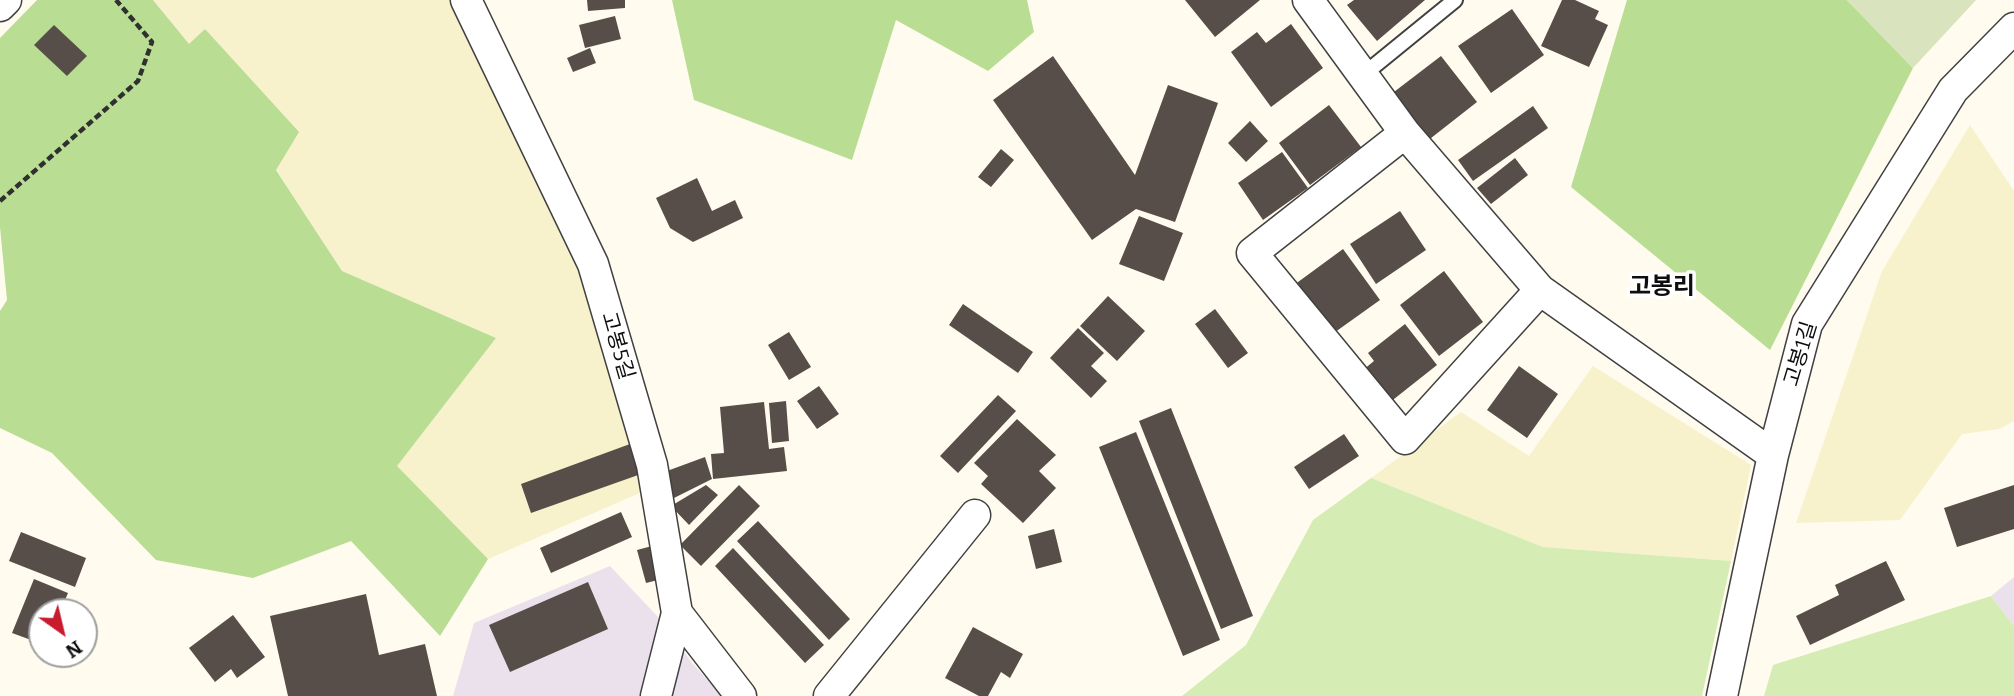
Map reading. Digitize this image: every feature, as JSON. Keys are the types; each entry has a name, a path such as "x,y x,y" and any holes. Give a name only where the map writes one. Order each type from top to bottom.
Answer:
{"street":[{"path":"0,6 6,0"},
{"name":"고봉5길","path":"466,0 593,264 652,465 677,613 741,696"},
{"path":"1308,0 1405,133 1540,290 1773,455"},
{"name":"고봉1길","path":"1722,696 1773,455 1807,324 1953,90 2014,28"},
{"path":"1405,133 1252,253 1405,439 1540,290"},
{"path":"829,696 975,515"},
{"path":"656,696 677,613"}],"lane":[{"path":"1363,75 1455,0"}],"path":[{"path":"0,201 138,81 152,43 116,0"}],"shaded area":[{"path":"153,0 452,0 586,274 649,489 488,559 396,466 496,338 342,271 276,169 205,29 189,45"},
{"path":"1970,125 2014,191 2014,421 1999,429 1962,434 1900,520 1796,523 1882,271"},
{"path":"1593,366 1751,465 1731,561 1543,547 1371,478 1461,412 1529,456"},
{"path":"610,566 659,618 693,664 722,696 453,696 474,623"},
{"path":"2014,577 2014,626 1991,596"}],"green space":[{"path":"37,0 153,0 189,44 205,29 299,132 276,170 342,271 496,338 397,466 488,559 440,636 351,541 253,578 156,560 52,453 0,428 0,311 7,300 0,227 0,38"},
{"path":"672,0 1027,0 1034,32 988,71 896,20 852,160 694,100"},
{"path":"1627,0 1847,0 1913,68 1770,350 1571,187"},
{"path":"1847,0 1976,0 1913,68"},
{"path":"1371,478 1543,547 1731,561 1702,696 1182,696 1246,645 1313,520"},
{"path":"1991,596 2014,626 2014,696 1764,696 1773,665"}],"building":[{"path":"587,0 625,0 625,8 588,11"},
{"path":"1185,0 1260,0 1215,37"},
{"path":"1354,0 1425,0 1377,41 1347,5"},
{"path":"1562,0 1575,0 1599,11 1595,19 1608,25 1589,67 1541,46"},
{"path":"1512,9 1544,55 1491,93 1458,46"},
{"path":"615,16 621,39 585,48 579,25"},
{"path":"1291,24 1323,68 1271,107 1231,52 1257,32 1266,43"},
{"path":"54,25 87,56 67,76 34,45"},
{"path":"590,48 596,63 573,72 567,58"},
{"path":"1053,56 1135,175 1168,85 1218,103 1175,222 1136,209 1092,240 993,100"},
{"path":"1441,56 1477,102 1426,142 1390,95"},
{"path":"1329,105 1361,147 1310,185 1279,143"},
{"path":"1533,106 1548,128 1473,181 1458,160"},
{"path":"1250,121 1268,141 1246,162 1228,143"},
{"path":"1001,149 1014,160 991,187 978,177"},
{"path":"1282,152 1308,188 1263,220 1238,183"},
{"path":"1515,158 1528,175 1491,204 1477,188"},
{"path":"697,178 712,211 735,200 743,218 693,242 670,228 656,198"},
{"path":"1400,211 1426,250 1376,284 1350,244"},
{"path":"1139,216 1183,233 1164,281 1119,264"},
{"path":"1343,249 1380,300 1331,335 1294,285"},
{"path":"1444,271 1483,322 1439,356 1400,305"},
{"path":"1108,296 1145,331 1117,361 1080,326"},
{"path":"963,304 1033,352 1018,373 949,325"},
{"path":"1215,309 1248,353 1228,368 1195,324"},
{"path":"1405,324 1437,365 1389,403 1363,370 1374,361 1368,353"},
{"path":"1078,328 1104,353 1091,366 1107,381 1091,398 1050,358"},
{"path":"789,332 811,367 789,380 768,345"},
{"path":"1519,366 1558,394 1527,438 1487,410"},
{"path":"819,386 839,414 817,429 797,401"},
{"path":"998,395 1016,411 958,473 940,456"},
{"path":"786,401 789,441 772,443 769,403"},
{"path":"764,402 769,449 784,447 787,471 713,479 711,454 724,453 720,407"},
{"path":"1171,408 1253,616 1221,629 1139,421"},
{"path":"1017,419 1056,455 1039,471 1056,488 1023,523 981,484 988,476 974,463"},
{"path":"1136,432 1220,640 1183,656 1099,447"},
{"path":"1344,434 1359,456 1309,489 1294,467"},
{"path":"630,444 641,474 531,513 521,484"},
{"path":"705,457 712,479 672,499 667,471"},
{"path":"706,485 718,495 689,525 671,506"},
{"path":"739,485 760,506 701,566 680,545"},
{"path":"2014,485 2014,529 1957,547 1944,508"},
{"path":"621,512 632,537 551,573 540,548"},
{"path":"758,521 850,619 829,640 737,541"},
{"path":"1054,529 1062,562 1036,569 1028,536"},
{"path":"21,532 86,558 75,587 9,561"},
{"path":"652,546 662,579 646,583 637,550"},
{"path":"733,548 824,645 805,663 715,566"},
{"path":"1886,561 1905,600 1810,645 1796,616 1839,595 1835,585"},
{"path":"34,579 68,593 66,598 28,598 28,639 12,633"},
{"path":"588,582 608,629 510,672 489,625"},
{"path":"366,594 379,655 425,644 437,696 288,696 270,616"},
{"path":"233,615 265,657 237,678 231,669 215,682 189,648"},
{"path":"973,627 1023,654 1010,678 1001,672 988,696 979,696 945,678"}],"district":[{"name":"고봉리","path":"1662,287"}]}
